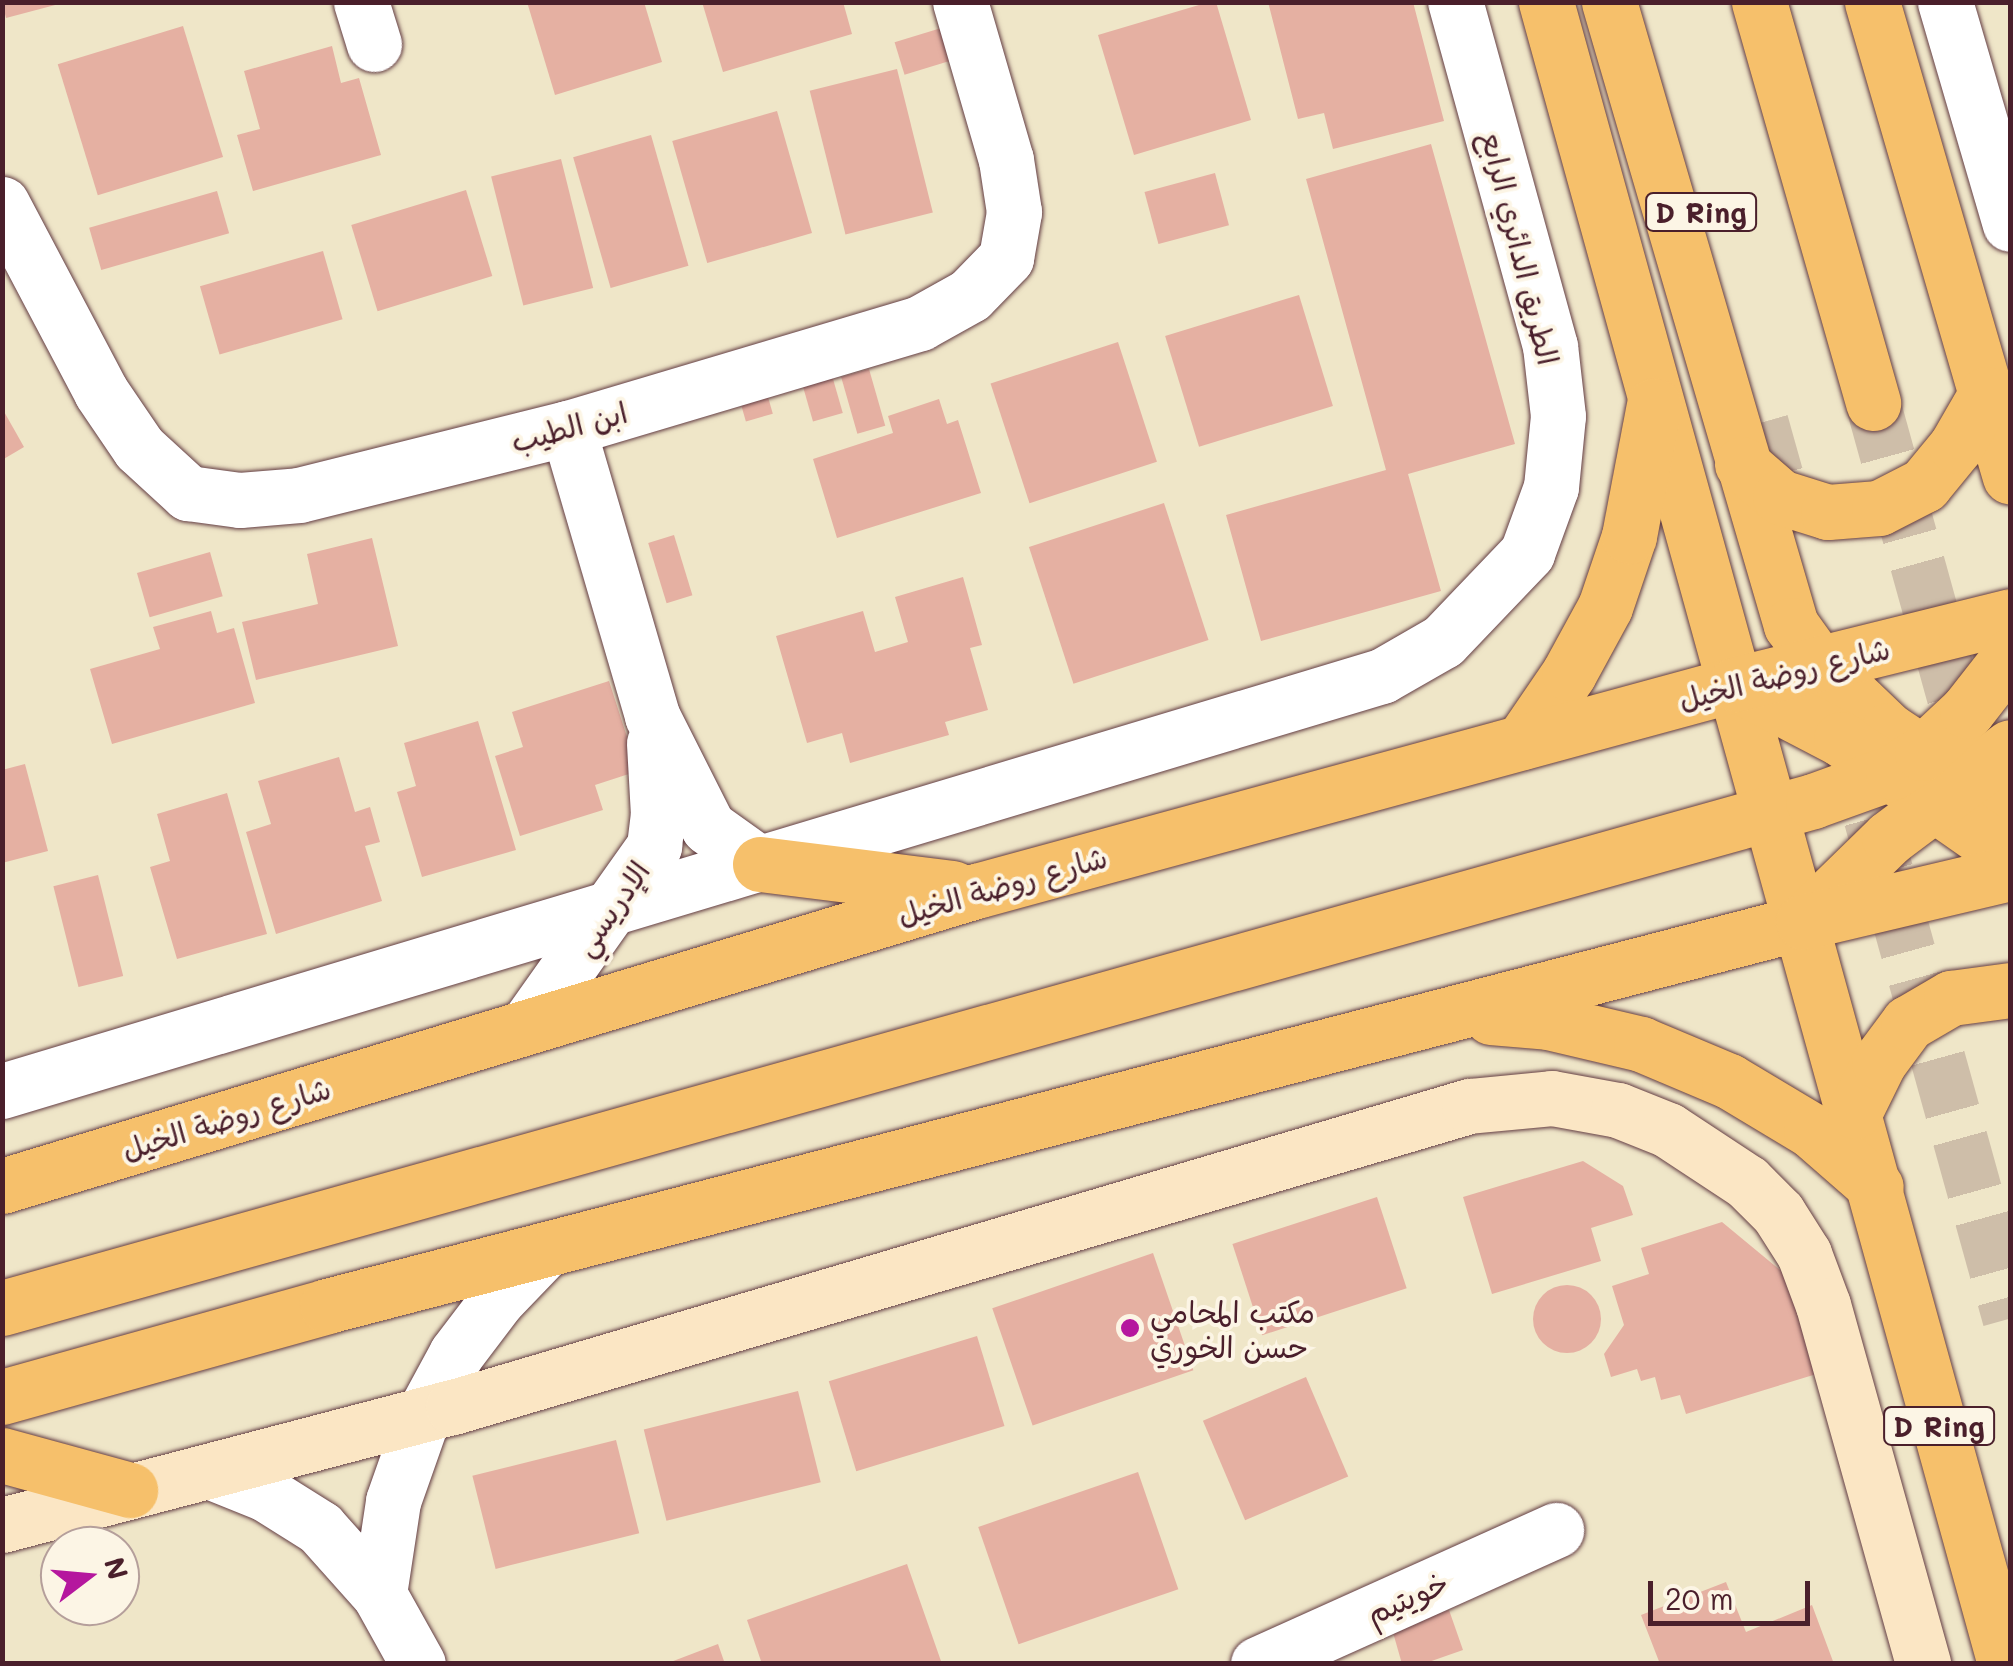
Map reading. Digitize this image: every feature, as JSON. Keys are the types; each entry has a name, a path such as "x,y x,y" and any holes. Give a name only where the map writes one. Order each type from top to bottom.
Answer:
{"main road":[{"name":"D Ring","path":"1546,2 1856,1112 2005,1664"},
{"path":"1609,2 1752,443 1791,624 1818,664 1888,730 1928,776 2010,857"},
{"name":"D Ring","path":"1641,2 1752,443"},
{"path":"1759,2 1873,403"},
{"path":"1872,2 1938,229 1998,378 2010,476"},
{"path":"1752,443 1780,496 1828,512 1879,508 1924,485 1956,446 1998,378"},
{"path":"1522,742 1570,673 1604,607 1629,536 1657,393"},
{"name":"شارع روضة الخيل","path":"2,1186 976,891 1736,684 2010,616"},
{"path":"1803,922 1928,776 1967,712 2010,656"},
{"path":"1736,684 1928,776 2010,802"},
{"path":"2,1308 1771,812 1928,776 2010,747"},
{"path":"760,864 976,891"},
{"path":"2,1397 326,1306 1803,922 2010,873"},
{"path":"1856,1112 1879,1062 1908,1023 1950,998 2010,990"},
{"path":"1453,1014 1548,1022 1641,1044 1729,1081 1795,1120 1876,1187"},
{"path":"2,1455 130,1490"}],"street":[{"name":"ابن الطيب","path":"2,204 101,392 138,448 188,493 240,500 299,495 568,428 920,323 970,295 1006,258 1014,212 1006,160 960,2"},
{"name":"الطريق الدائري الرابع","path":"760,864 1382,676 1443,641 1526,553 1550,487 1558,416 1550,346 1455,2"},
{"path":"1945,2 2010,224"},
{"name":"الإدريسي","path":"568,428 652,716 708,827 760,864"},
{"name":"الإدريسي","path":"526,1027 654,846 658,815 652,716"},
{"path":"2,1091 760,864"},
{"path":"2,1525 424,1414 1469,1106 1552,1098 1618,1110 1668,1130 1747,1182 1787,1227 1804,1254 1824,1305 1923,1664"},
{"path":"380,1594 393,1501 424,1414 456,1354 496,1300 543,1252"},
{"path":"209,1471 266,1494 320,1528 380,1594 418,1664"},
{"name":"خويتيم","path":"1258,1664 1556,1530"}],"building":[{"path":"2,2 59,2 59,4 6,18"},
{"path":"527,2 644,2 662,62 555,95"},
{"path":"702,2 843,2 852,34 723,72"},
{"path":"1216,2 1251,120 1134,155 1098,35"},
{"path":"1268,2 1413,2 1444,121 1333,149 1324,113 1298,119"},
{"path":"951,25 961,58 905,75 895,42"},
{"path":"183,26 223,157 98,195 58,64"},
{"path":"332,46 341,83 359,78 381,155 253,191 237,135 260,129 244,71"},
{"path":"897,69 933,213 845,234 810,91"},
{"path":"777,111 812,233 707,263 672,141"},
{"path":"651,135 688,266 611,288 573,157"},
{"path":"1431,144 1515,444 1408,474 1441,591 1261,641 1226,515 1386,470 1306,179"},
{"path":"561,159 593,288 523,305 491,176"},
{"path":"1215,173 1229,225 1158,244 1144,192"},
{"path":"466,190 492,276 378,311 351,225"},
{"path":"217,191 229,233 101,270 89,228"},
{"path":"323,251 343,319 220,355 200,286"},
{"path":"1299,295 1333,406 1199,447 1165,336"},
{"path":"1118,342 1157,462 1029,503 991,383"},
{"path":"829,365 843,413 813,422 799,374"},
{"path":"869,369 885,426 857,434 841,377"},
{"path":"764,383 773,414 746,421 737,391"},
{"path":"939,399 947,424 958,420 981,493 837,538 813,459 893,433 888,416"},
{"path":"2,408 24,447 2,460"},
{"path":"1164,503 1208,640 1073,684 1029,547"},
{"path":"674,535 692,595 667,603 648,543"},
{"path":"372,538 398,646 256,680 242,622 318,604 307,554"},
{"path":"210,552 223,596 150,617 137,573"},
{"path":"963,577 982,645 970,648 988,710 945,722 949,735 850,763 842,733 807,743 776,636 863,611 875,652 908,642 895,597"},
{"path":"211,611 217,633 234,628 255,703 112,744 90,669 160,649 153,627"},
{"path":"609,681 638,771 595,785 603,810 520,836 495,756 523,747 512,712"},
{"path":"478,721 516,850 422,877 397,792 416,786 404,743"},
{"path":"339,757 355,812 370,807 380,842 365,846 382,901 276,934 246,832 271,824 258,781"},
{"path":"25,764 48,851 2,863 2,770"},
{"path":"227,793 267,934 177,959 150,867 170,861 157,814"},
{"path":"98,875 123,976 79,987 53,886"},
{"path":"1583,1161 1623,1186 1633,1215 1591,1228 1601,1261 1492,1294 1463,1197"},
{"path":"1377,1197 1407,1288 1262,1335 1232,1244"},
{"path":"1722,1222 1797,1284 1823,1372 1686,1414 1680,1395 1661,1400 1655,1377 1641,1381 1637,1369 1611,1377 1604,1354 1624,1325 1612,1286 1649,1274 1641,1248"},
{"path":"1153,1253 1193,1370 1033,1426 992,1308"},
{"path":"1567,1285 1580,1287 1591,1295 1599,1306 1599,1332 1591,1343 1580,1351 1567,1353 1554,1351 1543,1343 1535,1332 1533,1319 1535,1306 1543,1295 1554,1287"},
{"path":"977,1336 1004,1426 856,1471 829,1381"},
{"path":"1306,1377 1348,1476 1245,1520 1203,1421"},
{"path":"798,1391 821,1482 666,1521 644,1429"},
{"path":"616,1440 639,1533 496,1569 472,1476"},
{"path":"1138,1472 1178,1589 1019,1644 978,1527"},
{"path":"907,1564 942,1664 762,1664 747,1620"},
{"path":"1726,1582 1746,1632 1812,1605 1834,1664 1660,1664 1641,1615"},
{"path":"1449,1610 1463,1650 1423,1664 1402,1664 1392,1629"},
{"path":"718,1644 725,1664 668,1664 668,1663"}],"tunnel":[{"path":"1873,403 1972,760"},
{"path":"1761,422 1790,525"},
{"path":"1849,738 2010,1318"}],"place":[{"name":"مكتب المحامي حسن الخوري","path":"1130,1328"}]}
